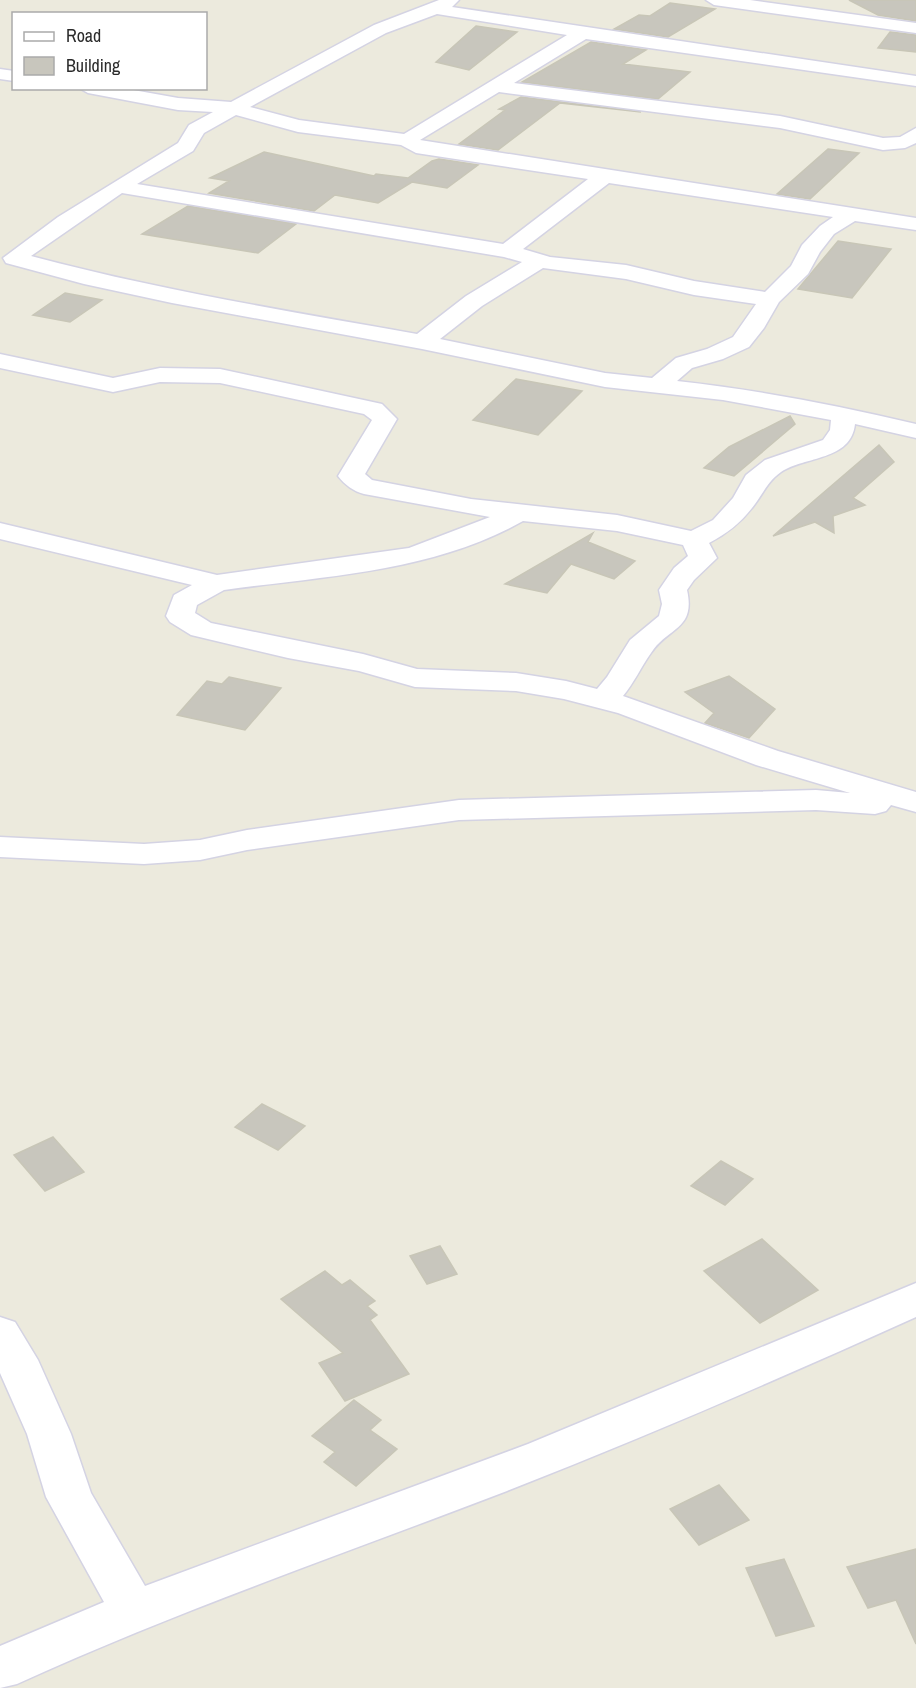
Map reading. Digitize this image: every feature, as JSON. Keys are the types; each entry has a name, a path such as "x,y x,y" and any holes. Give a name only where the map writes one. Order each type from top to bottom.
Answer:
{"street":[{"path":"714,0 916,28"},
{"path":"7,261 140,173 186,147 196,129 380,29 443,4 584,33 916,81"},
{"path":"407,140 584,33"},
{"path":"496,86 770,120 883,144 905,142 916,134"},
{"path":"99,90 178,104 232,108 298,126 407,140 416,147 916,224"},
{"path":"178,104 196,129"},
{"path":"507,251 604,177"},
{"path":"121,187 507,251 539,261 626,272 694,288 770,299"},
{"path":"659,384 684,363 714,354 741,342 753,328 770,299 800,269 810,250 827,230 852,214"},
{"path":"7,261 172,296 422,342 605,380 659,384 844,415 916,431"},
{"path":"422,342 474,301 539,261"},
{"path":"0,362 113,385 160,375 220,376 296,394 347,402 373,409 385,419 351,476 364,486 484,509 659,529 694,540 722,526 744,501 755,480 774,465 832,445 842,430 844,415"},
{"path":"519,512 494,526 414,555 217,583 184,601 180,616 201,629 363,663 415,678 516,682 566,690 629,707 767,758 916,802"},
{"path":"0,531 217,583"},
{"path":"604,700 620,681 640,646 672,619 676,604 673,590 684,574 703,558 694,540"},
{"path":"0,847 144,854 200,850 247,840 459,810 816,800 916,807"},
{"path":"0,1669 63,1640 189,1588 491,1477 712,1390 916,1299"},
{"path":"0,1334 16,1360 49,1434 69,1497 135,1612"}],"building":[{"path":"849,0 916,0 916,21 878,15"},
{"path":"670,3 715,9 668,37 614,29 639,15 650,16"},
{"path":"476,26 517,32 469,70 436,62"},
{"path":"890,32 916,35 916,52 878,48"},
{"path":"591,42 646,50 623,64 690,72 658,99 522,82"},
{"path":"521,97 641,112 560,103 498,150 459,144 505,110 499,109"},
{"path":"828,149 859,153 810,199 777,194"},
{"path":"264,152 374,176 376,174 408,178 432,161 439,159 478,165 447,188 412,182 378,203 335,195 314,211 209,193 229,181 210,178"},
{"path":"188,206 296,224 258,253 142,234"},
{"path":"838,241 891,249 852,298 798,289"},
{"path":"65,293 102,300 70,322 33,315"},
{"path":"516,379 582,391 538,435 473,420"},
{"path":"790,416 795,424 734,476 704,468 729,447"},
{"path":"879,445 894,462 853,498 865,505 833,516 834,533 815,522 773,536"},
{"path":"593,533 588,542 635,561 614,579 571,564 547,593 505,584"},
{"path":"729,676 775,709 749,738 705,723 714,713 685,692"},
{"path":"229,677 281,688 245,730 177,715 207,681 222,684"},
{"path":"262,1104 305,1126 278,1150 235,1127"},
{"path":"53,1137 84,1172 45,1191 14,1155"},
{"path":"721,1161 753,1179 725,1205 691,1186"},
{"path":"762,1239 818,1290 760,1323 704,1271"},
{"path":"440,1246 457,1274 427,1284 410,1256"},
{"path":"325,1271 342,1285 350,1280 375,1301 367,1306 377,1315 370,1320 409,1374 345,1401 319,1363 343,1353 281,1299"},
{"path":"354,1400 381,1420 370,1430 397,1449 356,1486 324,1462 335,1452 312,1436"},
{"path":"719,1485 749,1520 699,1545 670,1509"},
{"path":"916,1549 916,1644 896,1600 868,1608 847,1567"},
{"path":"784,1559 814,1626 776,1636 746,1568"}]}
